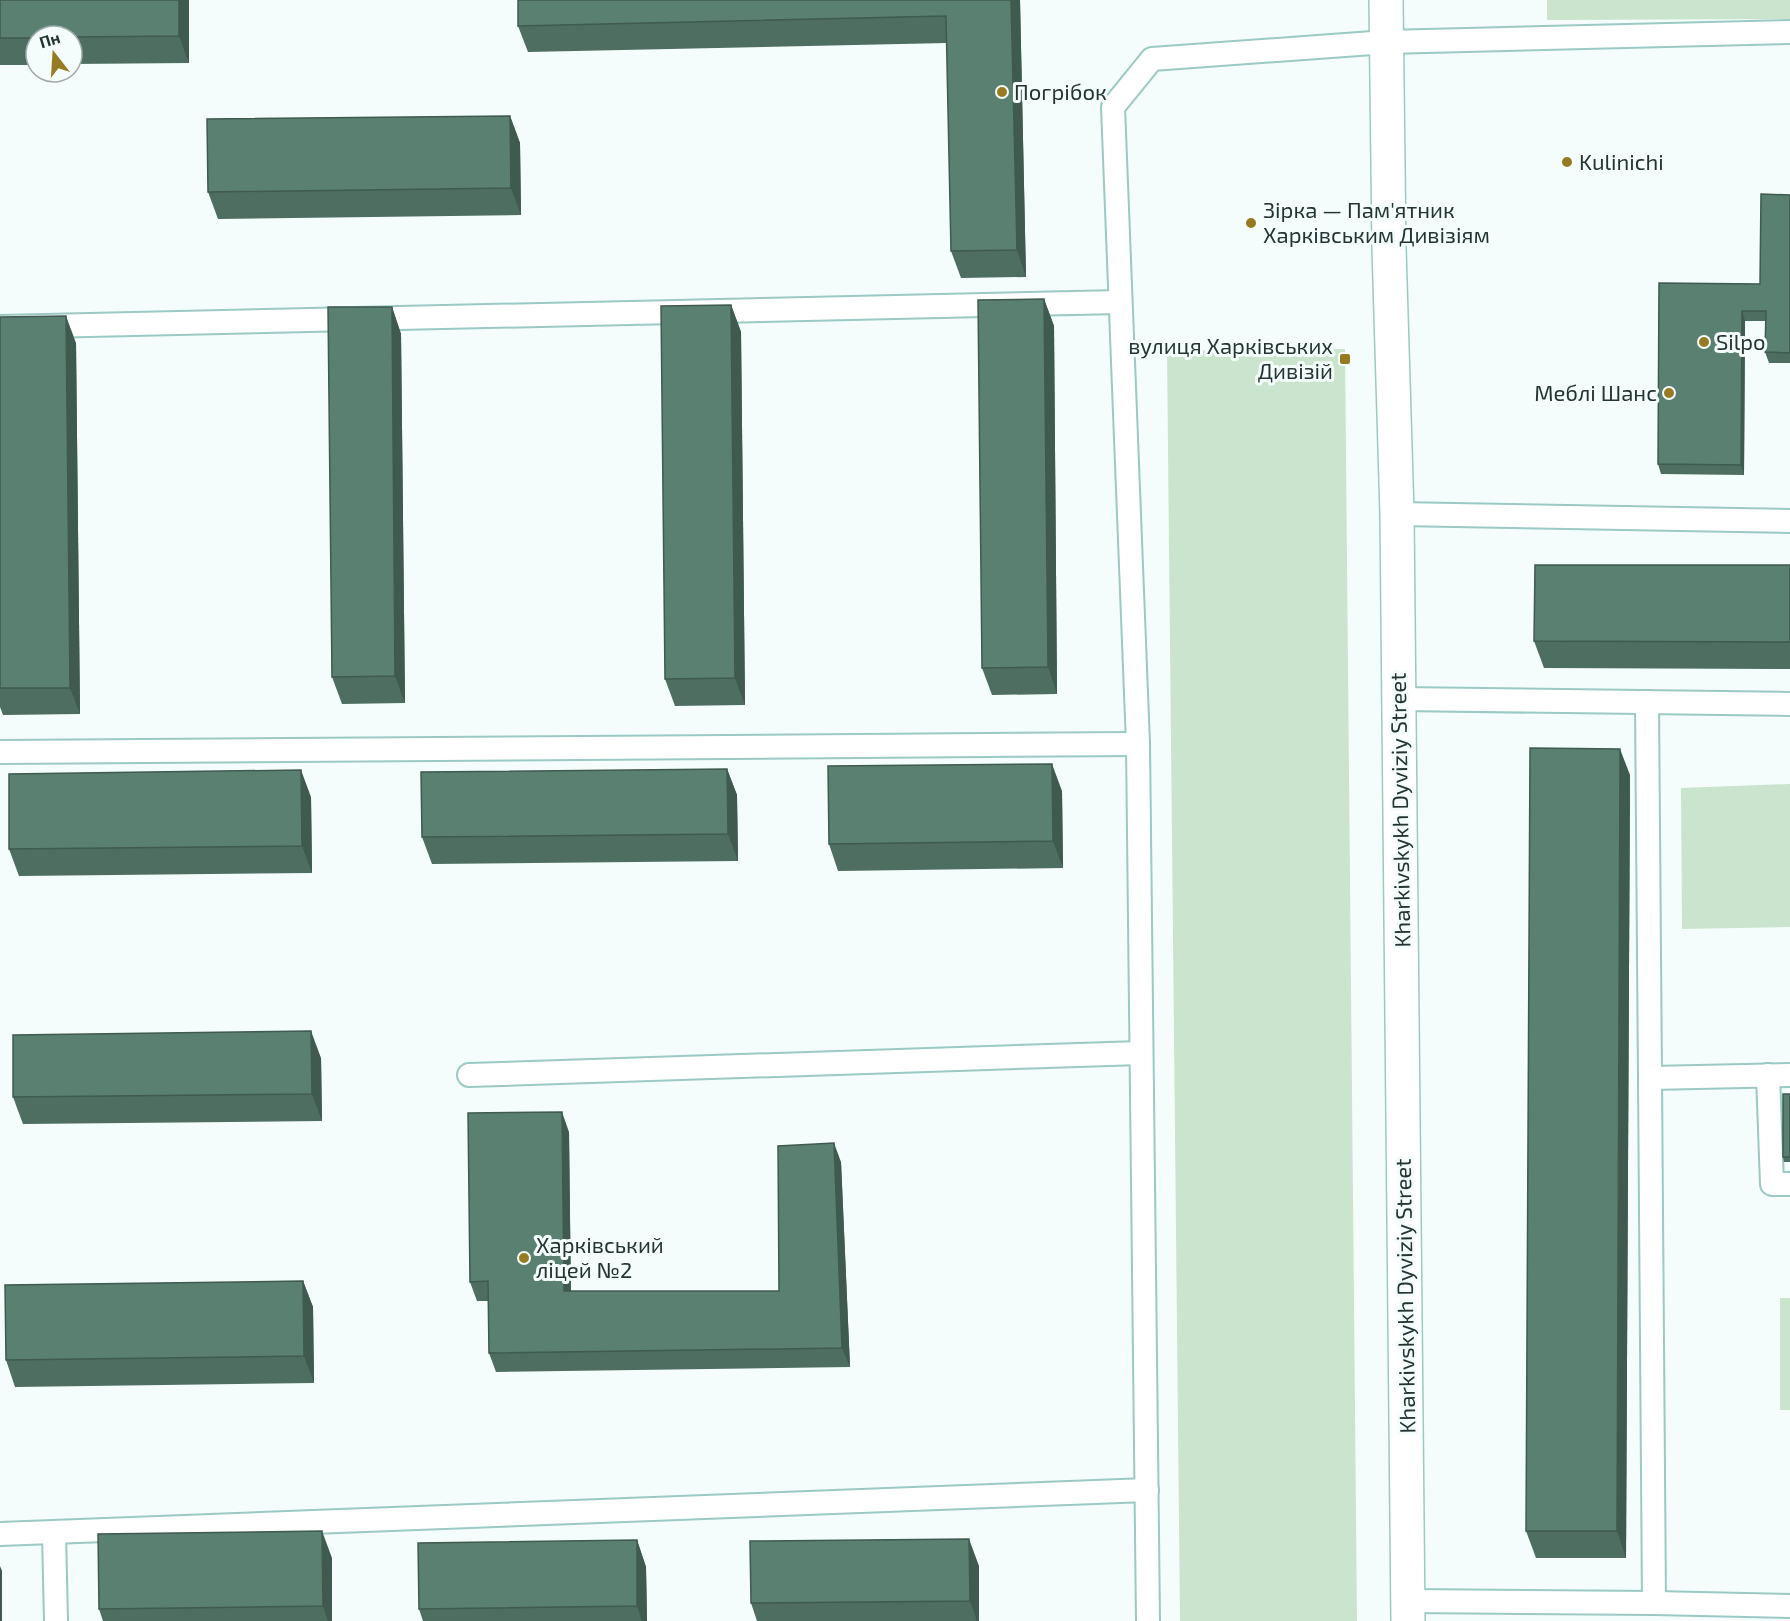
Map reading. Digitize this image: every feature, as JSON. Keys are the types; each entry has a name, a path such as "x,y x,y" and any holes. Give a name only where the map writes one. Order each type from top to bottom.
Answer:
{"street":[{"name":"Kharkivskykh Dyviziy Street","path":"1386,0 1397,514 1408,1611"}],"lane":[{"path":"1148,1621 1138,744 1113,107 1152,59 1386,42 1790,32"},
{"path":"0,327 1120,302"},
{"path":"1397,514 1790,521"},
{"path":"1399,699 1790,704"},
{"path":"1647,702 1654,1603"},
{"path":"0,752 1138,744"},
{"path":"469,1075 1140,1053"},
{"path":"1650,1078 1779,1075 1772,1184 1790,1184"},
{"path":"0,1534 54,1534 1147,1490"},
{"path":"54,1534 56,1621"},
{"path":"1408,1611 1654,1603 1726,1613 1790,1606"}],"green space":[{"path":"1547,0 1790,0 1790,19 1547,20"},
{"path":"1345,349 1357,1621 1180,1621 1167,351"},
{"path":"1790,784 1790,927 1682,929 1681,788"},
{"path":"1780,1298 1790,1298 1790,1410 1780,1410"}],"building":[{"path":"0,0 179,0 179,36 84,37 84,24 24,24 24,38 0,38"},
{"path":"518,0 1011,0 1017,250 951,251 946,16 518,26"},
{"path":"510,116 511,188 208,192 207,119"},
{"name":"Silpo","path":"1761,194 1790,195 1790,353 1765,352 1766,311 1742,311 1741,465 1658,464 1659,283 1760,284"},
{"path":"1044,299 1048,667 982,668 978,300"},
{"path":"731,305 735,678 665,679 661,306"},
{"path":"328,307 392,307 395,676 332,677"},
{"path":"66,316 70,688 0,688 0,317"},
{"path":"1535,565 1790,565 1790,642 1534,641"},
{"path":"1530,748 1620,749 1617,1531 1526,1531"},
{"path":"1052,764 1053,841 829,844 828,766"},
{"path":"727,769 728,834 422,837 421,772"},
{"path":"301,770 302,846 9,849 9,774"},
{"path":"311,1031 312,1094 13,1097 13,1035"},
{"path":"1783,1094 1790,1094 1790,1157 1783,1157"},
{"name":"Харківський ліцей №2","path":"562,1112 564,1291 779,1291 778,1146 834,1143 842,1348 489,1353 488,1281 470,1282 468,1113"},
{"path":"303,1281 304,1356 6,1360 5,1285"},
{"path":"322,1531 323,1606 99,1609 98,1534"},
{"path":"969,1539 970,1601 751,1603 750,1541"},
{"path":"637,1540 637,1606 419,1609 418,1543"}],"place":[{"name":"Погрібок","path":"1002,92"},
{"name":"Kulinichi","path":"1567,162"},
{"name":"Зірка — Пам'ятник Харківським Дивізіям","path":"1251,223"},
{"name":"Silpo","path":"1704,342"},
{"name":"вулиця Харківських Дивізій","path":"1345,359"},
{"name":"Меблі Шанс","path":"1669,393"},
{"name":"Харківський ліцей №2","path":"524,1258"}]}
